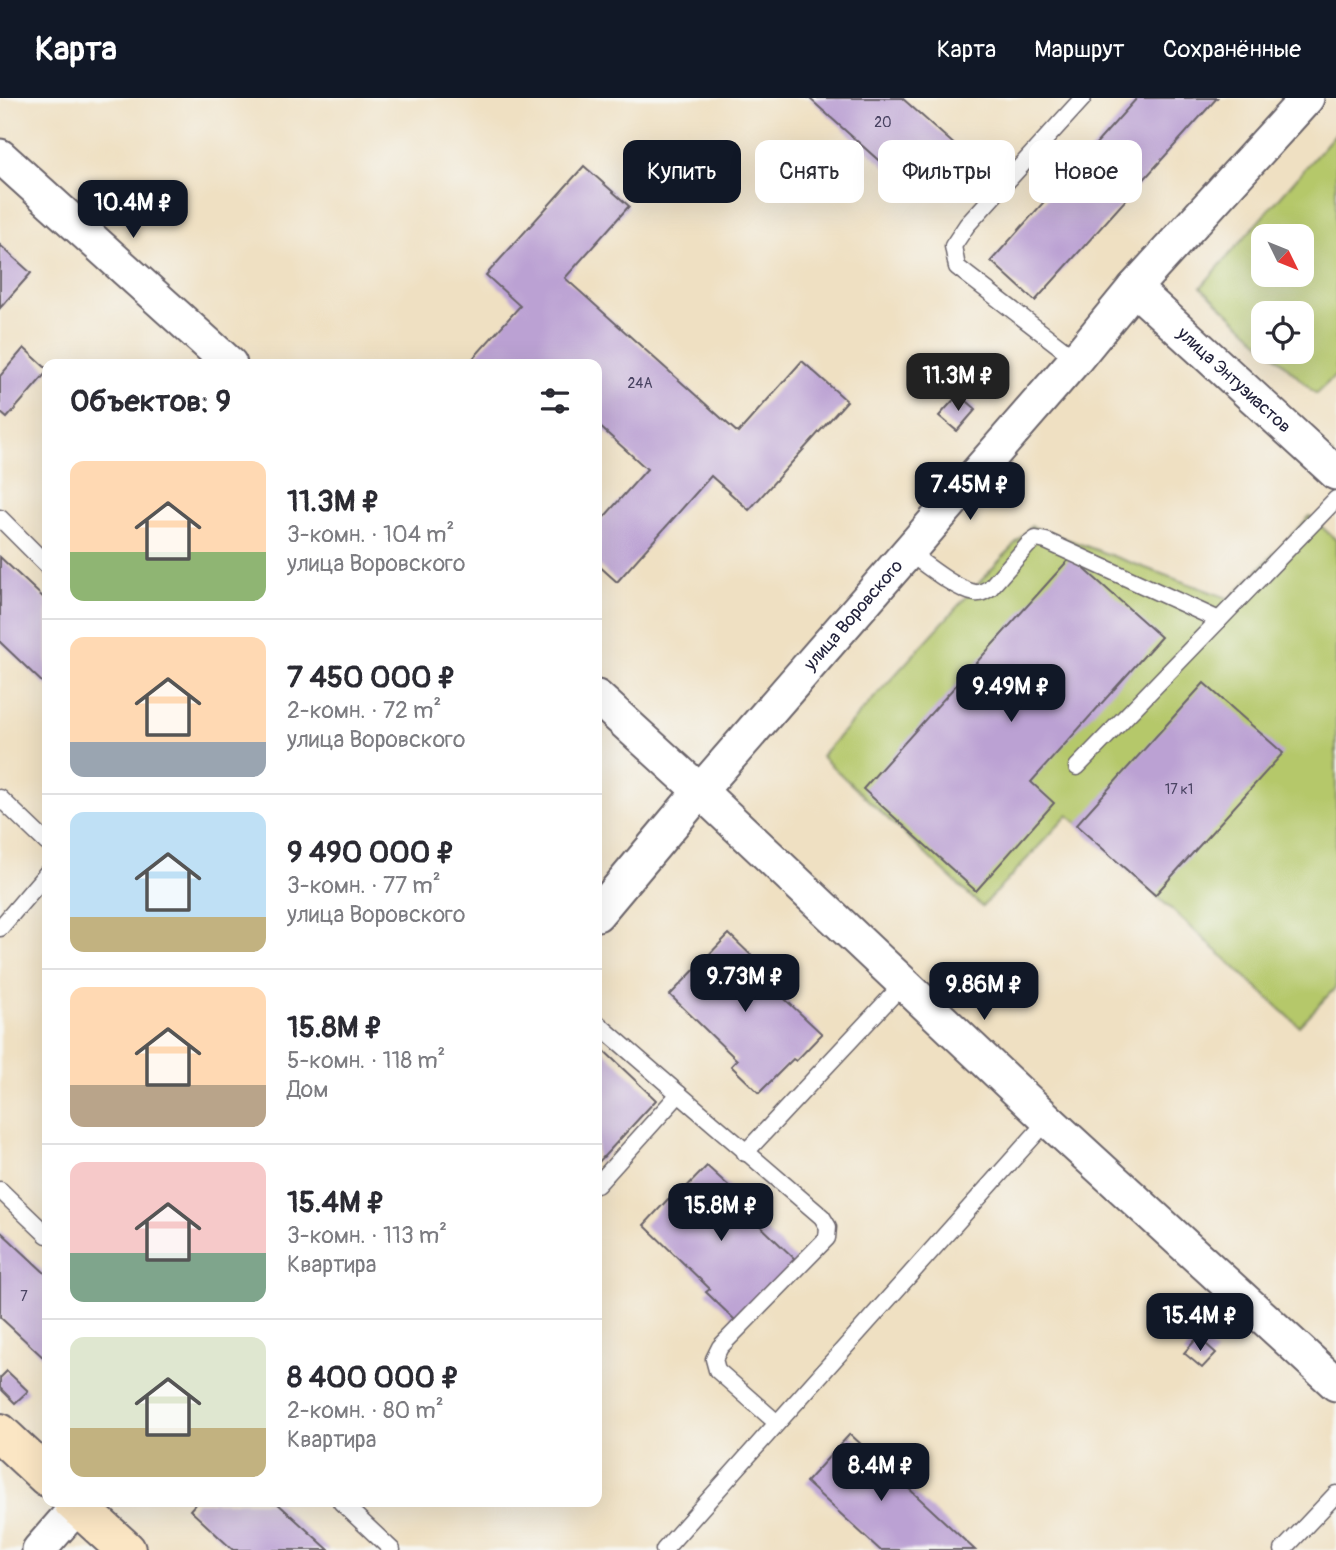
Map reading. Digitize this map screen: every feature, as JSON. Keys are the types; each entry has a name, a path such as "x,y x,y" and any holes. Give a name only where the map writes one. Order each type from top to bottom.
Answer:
{"street":[{"name":"улица Воровского","path":"602,908 700,791 1076,359 1134,288 1307,98"},
{"path":"0,156 224,359"},
{"name":"улица Энтузиастов","path":"1134,288 1336,473"},
{"path":"602,702 1048,1120 1336,1384"},
{"path":"0,1433 42,1472"},
{"path":"39,1550 75,1507"},
{"path":"82,1507 125,1550"}],"lane":[{"path":"1076,359 957,267 953,246 967,225 1083,98"},
{"path":"1077,767 1336,499"},
{"path":"0,518 42,560"},
{"path":"908,552 950,582 975,593 983,593 1028,545 1036,539 1046,541 1219,620"},
{"path":"0,798 42,838"},
{"path":"0,928 42,879"},
{"path":"745,1153 904,983"},
{"path":"602,1027 822,1217 828,1227 827,1238 720,1347 714,1359 718,1370 777,1423"},
{"path":"602,1179 679,1094"},
{"path":"664,1550 1048,1120"},
{"path":"0,1190 42,1230"},
{"path":"1283,1550 1336,1494"},
{"path":"346,1507 392,1550"}],"green space":[{"path":"1336,133 1336,375 1316,394 1284,364 1314,364 1314,301 1251,301 1251,334 1201,287 1251,230 1251,287 1314,287 1314,224 1256,224"},
{"path":"1310,516 1336,540 1336,987 1299,1026 1068,815 982,907 821,756 1031,526 1230,599"}],"building":[{"path":"809,98 902,98 949,140 878,140 878,160 864,147 864,140 856,140"},
{"path":"1137,98 1217,98 1142,182 1142,140 1099,140"},
{"path":"584,166 629,206 565,278 738,433 802,361 847,401 749,510 711,476 617,582 602,568 602,519 647,469 602,428 602,359 472,359 520,306 486,275"},
{"path":"1043,203 1123,203 1035,301 991,261"},
{"path":"0,245 31,273 0,308"},
{"path":"24,348 42,364 42,378 7,418 0,412 0,376"},
{"path":"959,394 976,409 957,431 939,416"},
{"path":"0,557 42,596 42,682 0,642"},
{"path":"1071,557 1161,637 1031,782 1054,803 976,891 863,789"},
{"path":"1204,683 1283,753 1155,895 1076,825"},
{"path":"729,934 757,961 751,967 822,1034 759,1093 731,1066 737,1060 670,995"},
{"path":"602,1049 656,1100 602,1159"},
{"path":"707,1166 731,1188 726,1193 797,1261 736,1321 706,1292 710,1289 644,1225 668,1199 672,1202"},
{"path":"0,1231 42,1270 42,1356 0,1317"},
{"path":"1198,1337 1216,1353 1202,1368 1184,1353"},
{"path":"7,1371 28,1391 15,1403 0,1388 0,1378"},
{"path":"850,1434 975,1550 880,1550 806,1482"},
{"path":"193,1507 282,1507 329,1550 233,1550 190,1510"}]}
